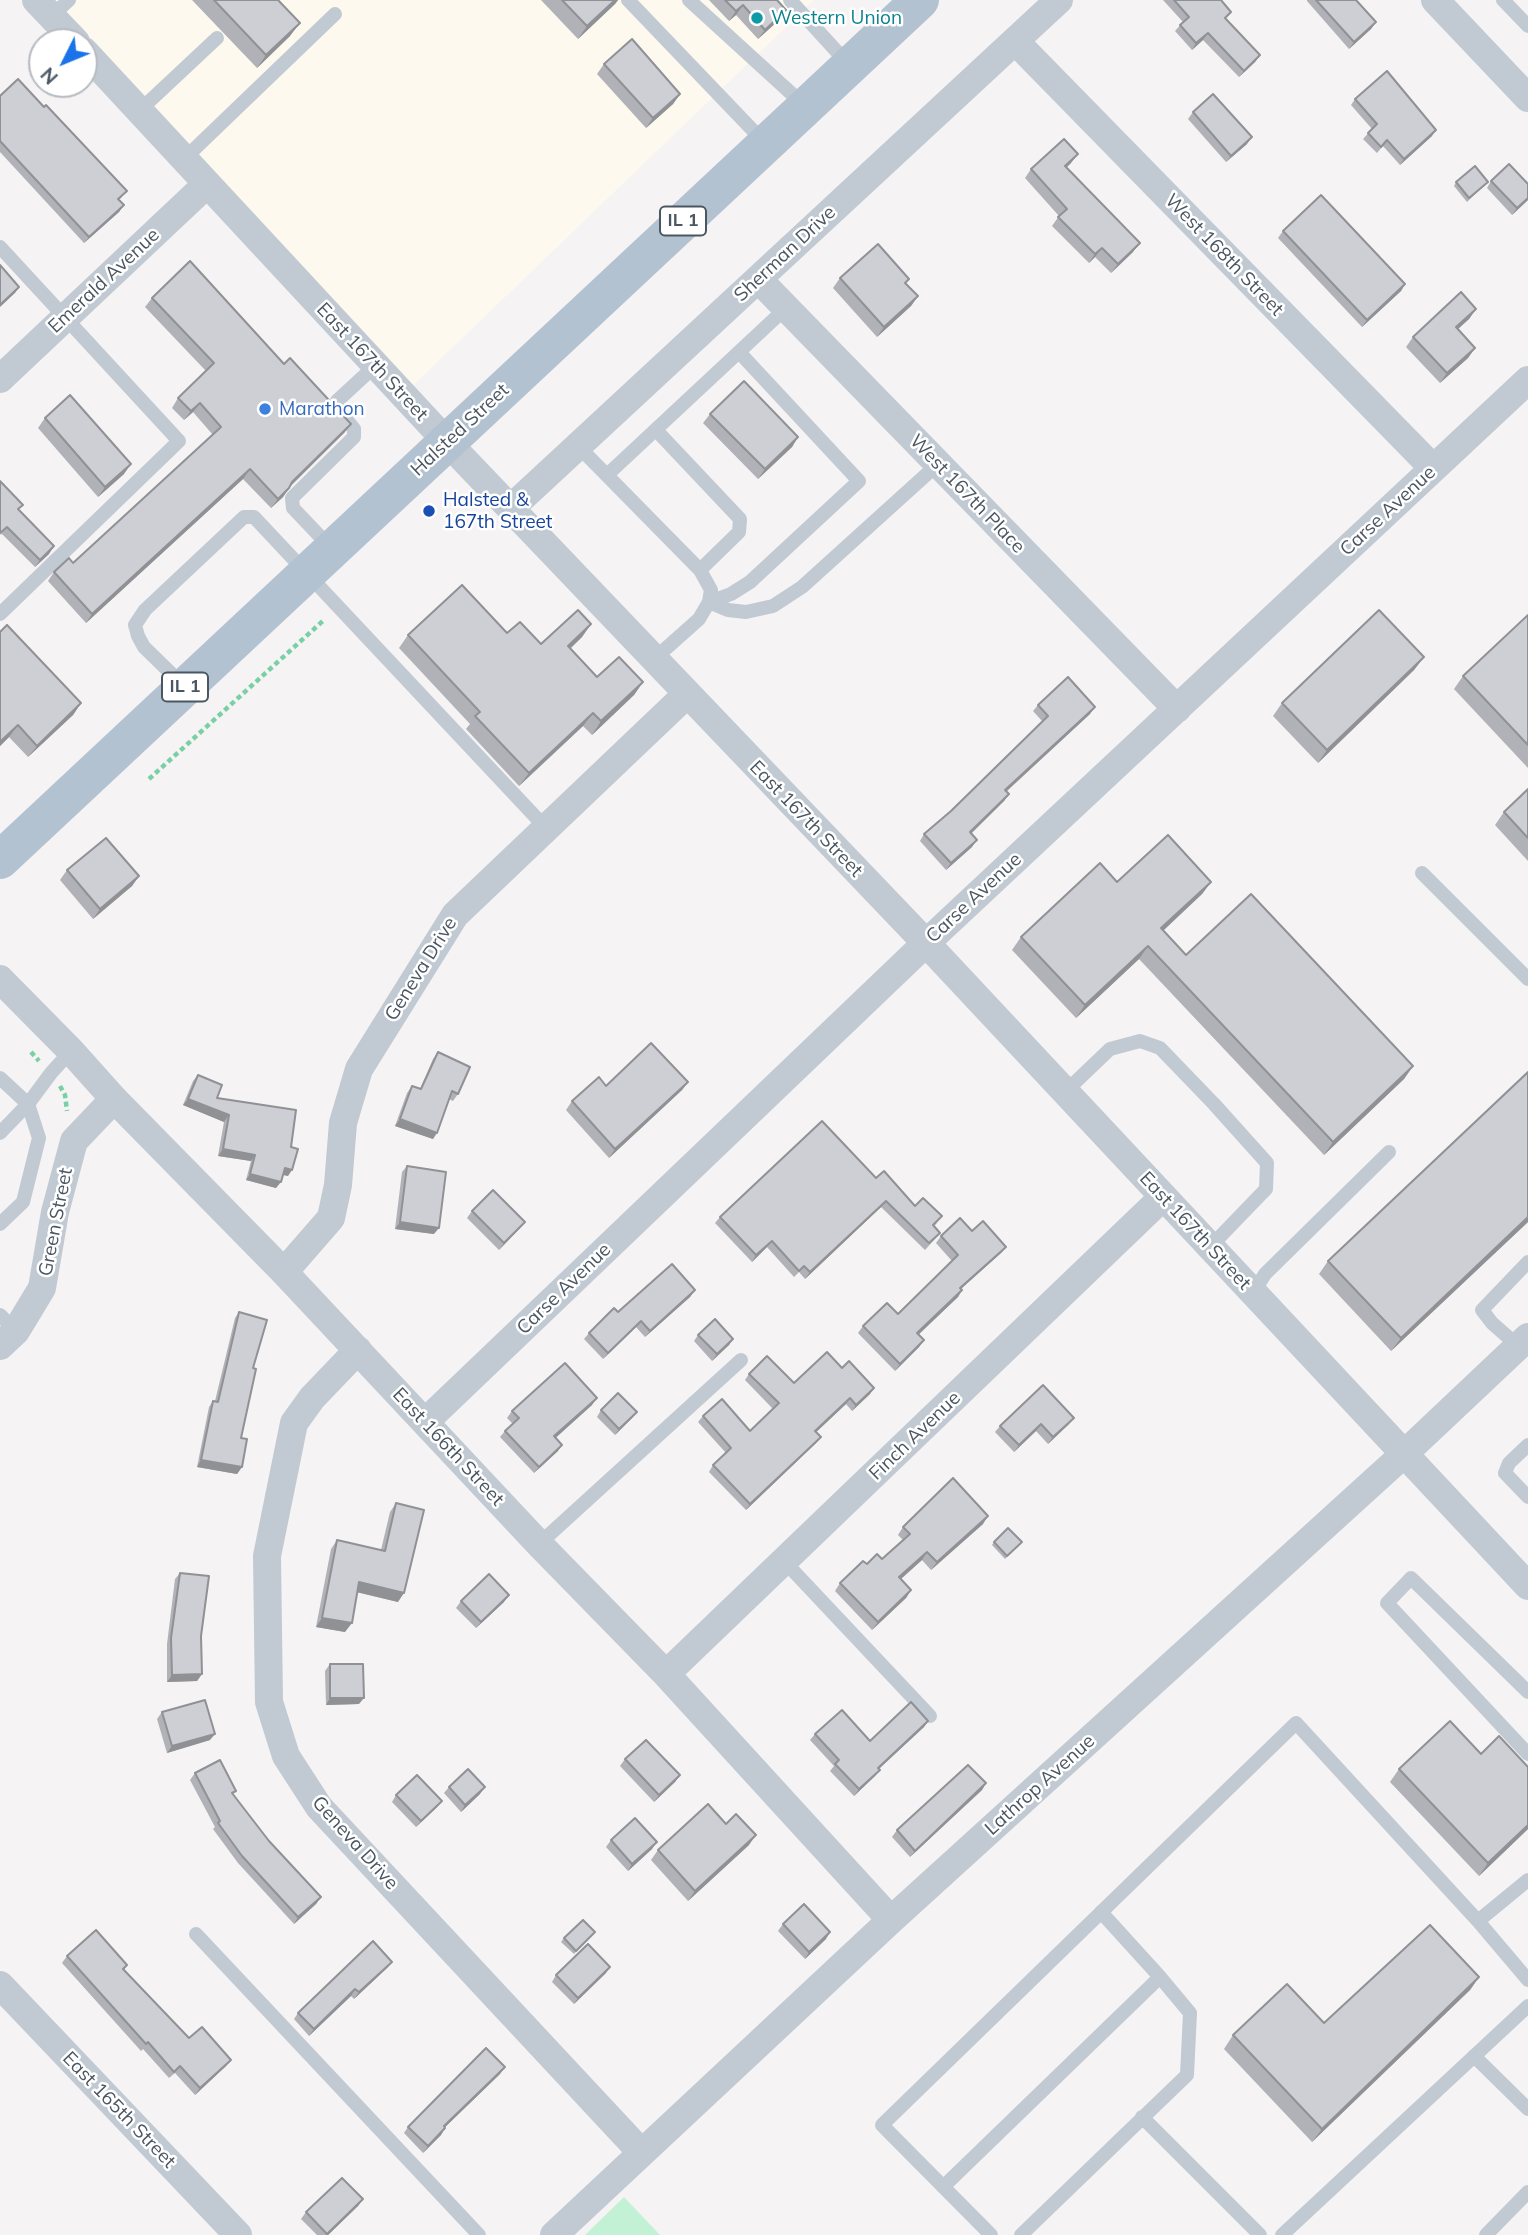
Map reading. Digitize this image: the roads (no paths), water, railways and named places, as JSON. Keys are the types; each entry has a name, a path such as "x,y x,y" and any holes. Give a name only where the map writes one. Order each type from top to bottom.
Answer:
{"main road":[{"name":"Halsted Street","path":"0,860 920,0"}],"street":[{"name":"Sherman Drive","path":"510,508 1059,0"},
{"path":"1435,0 1528,98"},
{"path":"52,5 66,28"},
{"name":"West 168th Street","path":"1015,41 1433,468"},
{"name":"East 167th Street","path":"98,66 447,443 926,943 1528,1586"},
{"name":"Emerald Avenue","path":"0,379 207,184"},
{"name":"West 167th Place","path":"758,279 1177,709"},
{"name":"Carse Avenue","path":"425,1422 926,943 1528,380"},
{"name":"Geneva Drive","path":"284,1272 331,1218 338,1185 343,1123 359,1069 455,915 686,695"},
{"name":"East 166th Street","path":"0,979 71,1051 114,1100 284,1272 539,1544 666,1674 891,1920"},
{"name":"Green Street","path":"5,1331 42,1288 55,1212 74,1141 114,1100"},
{"name":"Finch Avenue","path":"666,1674 1163,1197"},
{"name":"Lathrop Avenue","path":"554,2235 891,1920 1404,1454 1523,1342"},
{"name":"Geneva Drive","path":"358,1350 312,1398 294,1423 267,1556 269,1702 286,1756 319,1807 641,2152"},
{"name":"East 165th Street","path":"0,1985 238,2235"}],"lane":[{"path":"628,0 766,144"},
{"path":"689,0 806,107"},
{"path":"790,0 850,66"},
{"path":"1503,0 1528,26"},
{"path":"184,159 335,14"},
{"path":"139,111 217,38"},
{"path":"0,247 178,441 0,614"},
{"path":"607,475 786,308"},
{"path":"709,602 731,594 750,582 859,481 739,352"},
{"path":"376,365 337,401 337,408 354,429 354,437 292,498 293,508 319,561 545,827"},
{"path":"656,430 740,519 740,532 700,570"},
{"path":"578,446 700,570 711,590 709,602 699,619 653,660"},
{"path":"709,602 728,610 746,612 773,606 802,587 938,464"},
{"path":"185,687 144,647 135,625 145,610 234,526 244,517 254,517 319,561"},
{"path":"1422,873 1528,979"},
{"path":"1065,1092 1110,1049 1140,1041 1160,1048 1214,1104 1268,1163 1266,1189 1210,1247"},
{"path":"0,1133 28,1104 71,1051"},
{"path":"0,1224 23,1202 38,1138 28,1104 3,1086"},
{"path":"1254,1293 1265,1274 1388,1152"},
{"path":"1523,1342 1492,1324 1482,1310 1528,1262"},
{"path":"539,1544 741,1360"},
{"path":"1528,1445 1509,1463 1505,1473 1528,1497"},
{"path":"784,1560 930,1716"},
{"path":"1528,1692 1411,1578 1387,1603 1528,1754"},
{"path":"991,2235 882,2125 1296,1723 1478,1921 1528,1980"},
{"path":"1478,1921 1528,1880"},
{"path":"1021,2235 1187,2075 1190,2013 1101,1912"},
{"path":"196,1934 479,2235"},
{"path":"943,2187 1160,1977"},
{"path":"1282,2235 1528,2006"},
{"path":"1474,2056 1528,2109"},
{"path":"1143,2117 1260,2235"},
{"path":"1486,2235 1528,2192"}],"place":[{"name":"Western Union","path":"757,18"},
{"name":"Marathon","path":"265,409"},
{"name":"Halsted & 167th Street","path":"429,511"}]}
